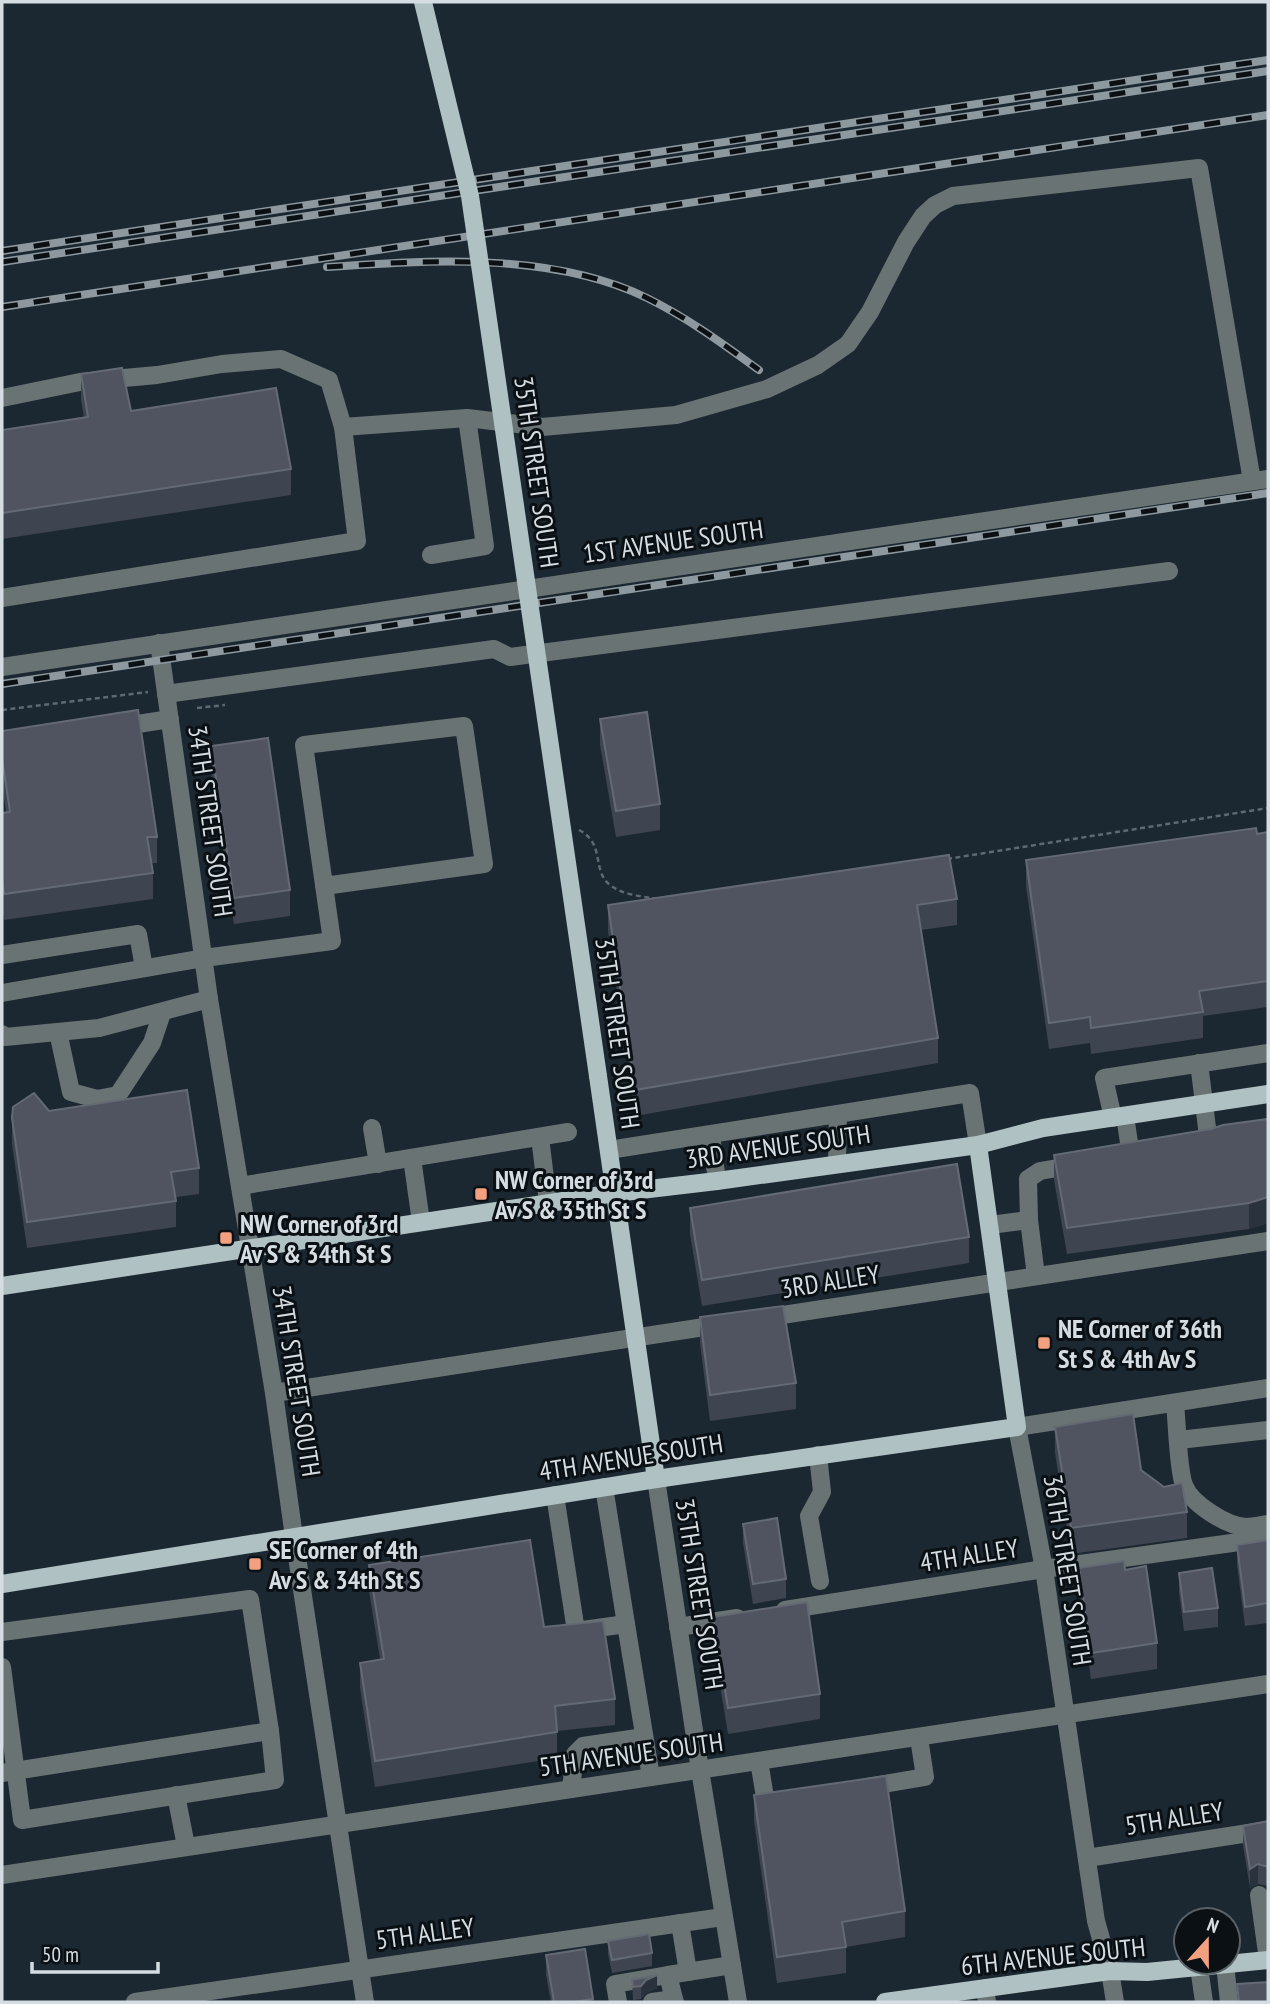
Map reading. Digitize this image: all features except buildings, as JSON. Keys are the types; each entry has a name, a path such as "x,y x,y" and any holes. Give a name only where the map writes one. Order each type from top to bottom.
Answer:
{"main road":[{"name":"35TH STREET SOUTH","path":"423,2 470,196 656,1479"},
{"name":"3RD AVENUE SOUTH","path":"2,1286 615,1193 978,1145 1043,1128 1268,1094"},
{"name":"36TH STREET SOUTH","path":"978,1145 1017,1427"},
{"name":"4TH AVENUE SOUTH","path":"2,1584 604,1487 1017,1427"},
{"name":"6TH AVENUE SOUTH","path":"1242,1962 1268,1960"},
{"name":"6TH AVENUE SOUTH","path":"885,2002 986,1995 1110,1971 1172,1970"}],"street":[{"path":"343,427 467,418 542,428 676,415 767,389 818,365 848,344 870,312 906,242 923,216 935,205 953,197 1199,169 1260,480"},
{"path":"2,398 79,382 281,359 329,380 343,427 357,541 2,598"},
{"path":"430,555 485,546 467,418"},
{"name":"1ST AVENUE SOUTH","path":"2,667 1260,480"},
{"path":"159,693 494,649 510,657 1169,571"},
{"path":"523,589 533,654"},
{"name":"34TH STREET SOUTH","path":"159,643 159,693 170,719 209,999 274,1393 365,2002"},
{"path":"99,730 170,719"},
{"path":"2,993 204,958 332,941 303,745 464,726 484,864 324,886"},
{"path":"2,955 138,934 144,968"},
{"path":"2,1034 5,1037 99,1028 209,999"},
{"path":"58,1032 71,1092 97,1099 118,1095 152,1043 162,1013"},
{"path":"1131,1156 1104,1078 1268,1053"},
{"path":"1183,1148 1209,1143 1199,1063"},
{"path":"609,1150 970,1093 978,1145"},
{"path":"837,1164 838,1114"},
{"path":"372,1128 378,1164"},
{"path":"240,1186 568,1132"},
{"path":"711,1135 717,1181"},
{"path":"540,1138 548,1203"},
{"path":"412,1158 421,1222"},
{"path":"1036,1276 1027,1183 1032,1175 1040,1171 1091,1163"},
{"path":"990,1225 1029,1220"},
{"name":"3RD ALLEY","path":"274,1393 1268,1241"},
{"name":"4TH AVENUE SOUTH","path":"1017,1427 1268,1388"},
{"path":"1175,1403 1183,1484 1191,1497 1233,1525 1247,1527 1268,1524"},
{"name":"36TH STREET SOUTH","path":"1017,1427 1044,1570 1096,1921 1110,1971 1115,2002"},
{"path":"1179,1440 1268,1430"},
{"path":"818,1455 822,1492 809,1516 820,1581"},
{"name":"35TH STREET SOUTH","path":"656,1479 738,2002"},
{"path":"604,1487 651,1777"},
{"path":"555,1495 576,1631 626,1624"},
{"name":"4TH ALLEY","path":"678,1627 1268,1538"},
{"path":"2,1632 250,1599 275,1780 22,1819 8,1772 2,1667"},
{"name":"5TH AVENUE SOUTH","path":"2,1875 339,1822 759,1762 1268,1684"},
{"path":"8,1772 270,1731"},
{"path":"571,1789 575,1754 583,1746 644,1737"},
{"path":"845,1790 925,1777 919,1738"},
{"path":"759,1762 766,1803 792,1799"},
{"path":"176,1795 186,1846"},
{"name":"5TH ALLEY","path":"1087,1858 1268,1830"},
{"path":"1259,1895 1268,1960"},
{"name":"5TH ALLEY","path":"135,2002 723,1917"},
{"path":"680,1923 688,1972"},
{"path":"618,2002 615,1984 732,1965"},
{"path":"652,2002 675,2000 668,1975"},
{"path":"1200,1976 1204,2002"},
{"path":"1226,1976 1229,2002"}],"path":[{"path":"2,710 159,693"},
{"path":"944,860 1268,808"},
{"path":"579,830 590,835 601,872 611,886 629,893 665,900"}],"railway":[{"path":"2,251 1268,60"},
{"path":"2,262 1268,71"},
{"path":"2,307 1268,115"},
{"path":"327,267 407,262 490,263 572,273 610,283 647,298 677,314 759,370"},
{"path":"2,684 1268,493"}],"place":[{"name":"NW Corner of 3rd Av S & 35th St S","path":"481,1194"},
{"name":"NW Corner of 3rd Av S & 34th St S","path":"226,1238"},
{"name":"NE Corner of 36th St S & 4th Av S","path":"1044,1343"},
{"name":"SE Corner of 4th Av S & 34th St S","path":"255,1564"}]}
